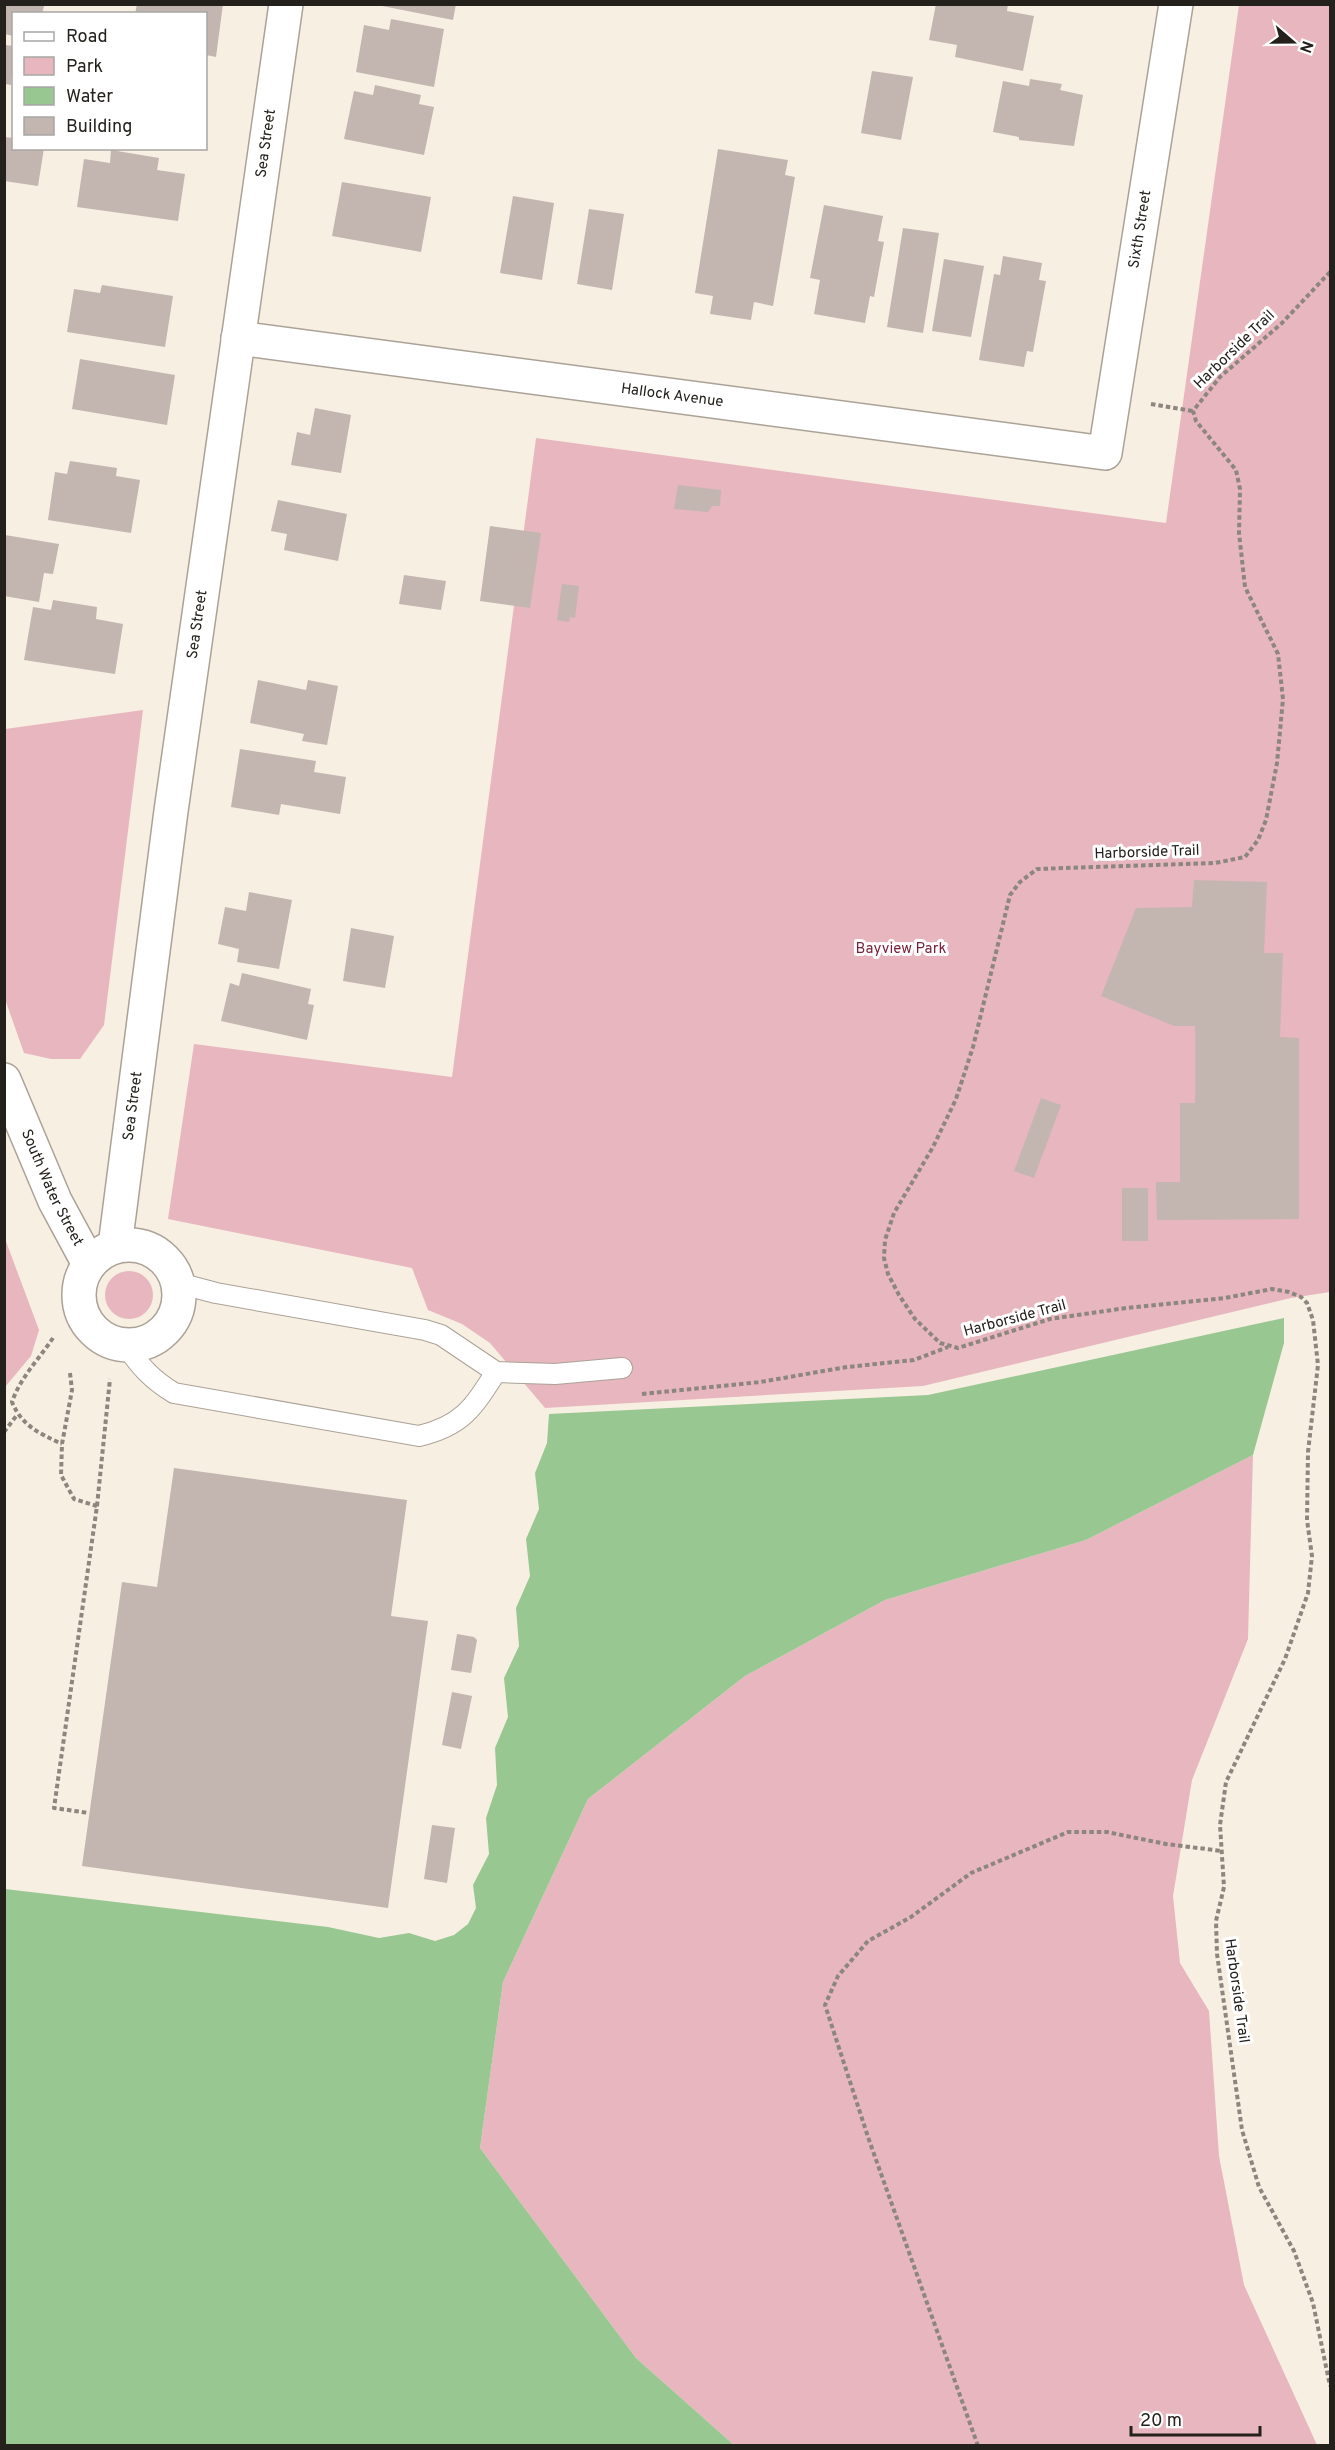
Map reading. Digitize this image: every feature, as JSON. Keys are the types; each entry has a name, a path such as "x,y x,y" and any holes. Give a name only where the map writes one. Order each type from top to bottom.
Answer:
{"street":[{"name":"Sea Street","path":"115,1246 170,823 286,4"},
{"name":"Sixth Street","path":"1106,453 1176,4"},
{"name":"Hallock Avenue","path":"238,338 1106,453"},
{"name":"South Water Street","path":"4,1080 55,1201 88,1264"},
{"path":"137,1245 156,1252 169,1265 178,1283 178,1304 170,1323 164,1331 146,1342 120,1344 93,1330 81,1310 79,1286 88,1264 96,1256 115,1246 137,1245"}],"lane":[{"path":"178,1283 216,1293 425,1330 449,1340 496,1372 555,1374 622,1368"},
{"path":"120,1344 154,1380 174,1393 418,1436 441,1431 458,1421 479,1399 496,1372"}],"path":[{"name":"Harborside Trail","path":"1330,272 1281,323 1220,377 1193,411 1196,421 1236,470 1240,489 1239,534 1245,587 1278,654 1283,699 1282,719 1273,791 1258,840 1245,857 1215,863 1037,869 1020,882 1010,895 973,1047 956,1099 933,1147 894,1213 885,1240 884,1258 888,1274 899,1296 915,1319 940,1343 958,1348 1050,1319 1126,1308 1225,1298 1272,1289 1289,1292 1307,1303 1313,1320 1318,1365 1308,1452 1307,1520 1312,1556 1308,1593 1285,1659 1226,1782 1220,1825 1224,1887 1216,1921 1217,1953 1242,2130 1259,2187 1294,2251 1313,2302 1330,2386"},
{"path":"53,1338 38,1362 17,1387 12,1402 17,1415 36,1431 62,1444"},
{"path":"89,1814 54,1808 120,1344"},
{"path":"636,1395 760,1382 914,1360 949,1346"},
{"path":"70,1373 72,1390 62,1444 61,1476 74,1498 97,1506"},
{"path":"4,1432 17,1415"},
{"path":"978,2445 869,2140 825,2006 838,1976 868,1941 911,1917 971,1873 1068,1832 1107,1832 1166,1844 1222,1851"}],"green space":[{"name":"Bayview Park","path":"1239,5 1330,5 1330,1292 1291,1298 923,1386 545,1408 490,1343 462,1324 428,1310 412,1268 168,1219 194,1044 452,1077 536,438 1166,523"},
{"path":"143,710 104,1025 80,1059 51,1059 24,1053 5,999 5,729"},
{"path":"4,1236 39,1330 31,1356 5,1387"},
{"path":"124,1271 134,1271 149,1281 153,1295 152,1304 143,1315 134,1319 124,1319 109,1309 105,1300 105,1290 115,1275"},
{"path":"1253,1455 1248,1639 1192,1780 1173,1896 1180,1963 1209,2011 1219,2156 1244,2285 1317,2445 734,2445 636,2358 480,2148 503,1982 588,1799 745,1676 885,1600 1086,1540"}],"water":[{"path":"1284,1318 1284,1343 1253,1455 1086,1540 885,1600 745,1676 588,1799 503,1982 480,2148 636,2358 734,2445 5,2445 5,1889 328,1927 379,1938 409,1933 435,1941 454,1935 468,1924 476,1908 473,1885 489,1854 486,1818 497,1785 495,1748 508,1717 504,1678 519,1646 516,1608 530,1576 526,1539 539,1509 535,1473 547,1443 549,1414 928,1395"}],"building":[{"path":"4,4 44,6 42,12 12,12 12,36 4,34"},
{"path":"137,4 223,4 216,57 207,55 207,12 135,12"},
{"path":"372,4 456,4 453,20"},
{"path":"936,4 1008,4 1007,11 1034,16 1023,71 955,57 957,45 929,40"},
{"path":"391,19 444,29 434,87 356,72 364,25 389,30"},
{"path":"5,45 12,46 12,72 11,85 5,84"},
{"path":"872,71 913,77 901,140 861,133"},
{"path":"1030,79 1062,84 1060,90 1083,95 1074,146 1019,140 1019,137 993,132 1003,81 1029,86"},
{"path":"375,85 421,95 419,104 434,107 424,155 344,139 354,91 373,95"},
{"path":"4,137 12,138 12,150 44,150 38,186 4,181"},
{"path":"718,149 788,160 785,175 795,177 773,306 754,302 751,320 710,314 713,296 695,293"},
{"path":"111,150 159,158 157,170 185,174 178,221 77,207 84,159 110,163"},
{"path":"342,182 431,197 421,252 332,236"},
{"path":"513,196 554,203 542,280 500,273"},
{"path":"824,205 883,216 878,241 884,242 874,297 870,296 865,323 814,314 820,280 810,278"},
{"path":"589,209 624,214 612,290 577,284"},
{"path":"903,228 939,233 923,333 887,327"},
{"path":"1003,256 1042,263 1039,280 1046,281 1033,352 1027,351 1024,367 979,360 994,274 1000,275"},
{"path":"944,259 984,266 971,337 932,331"},
{"path":"102,285 173,296 165,347 67,332 74,289 100,293"},
{"path":"80,359 175,375 167,425 72,409"},
{"path":"315,408 351,415 341,473 291,465 297,432 310,435"},
{"path":"70,461 117,468 116,476 140,480 131,533 48,520 55,472 67,474"},
{"path":"678,485 721,490 720,506 712,506 708,512 674,509"},
{"path":"278,500 347,514 338,561 284,550 287,534 271,531"},
{"path":"490,526 541,533 530,608 480,601"},
{"path":"5,535 59,544 53,574 44,573 39,602 4,596"},
{"path":"404,575 446,581 441,610 399,604"},
{"path":"562,584 579,586 575,618 570,617 569,622 557,620"},
{"path":"53,600 97,607 96,619 123,624 115,674 24,660 33,607 51,610"},
{"path":"258,680 306,690 308,680 338,686 327,745 302,741 304,734 250,723"},
{"path":"240,749 316,761 314,772 346,777 340,814 281,804 279,815 231,807"},
{"path":"1194,880 1267,882 1264,953 1283,953 1280,1037 1299,1038 1299,1219 1157,1220 1156,1182 1180,1182 1180,1103 1195,1103 1195,1026 1174,1026 1101,996 1136,908 1192,907"},
{"path":"249,892 292,900 279,969 237,962 239,949 218,944 225,907 246,911"},
{"path":"351,928 394,936 385,988 343,981"},
{"path":"242,973 311,989 308,1004 314,1005 307,1040 221,1021 230,983 239,986"},
{"path":"1041,1098 1061,1105 1034,1178 1014,1171"},
{"path":"1122,1188 1148,1188 1148,1241 1122,1241"},
{"path":"174,1468 407,1500 391,1616 428,1621 388,1908 82,1866 122,1582 157,1587"},
{"path":"457,1634 474,1637 477,1640 471,1673 451,1670"},
{"path":"452,1692 472,1696 461,1749 442,1745"},
{"path":"432,1825 455,1828 447,1883 424,1879"}]}
